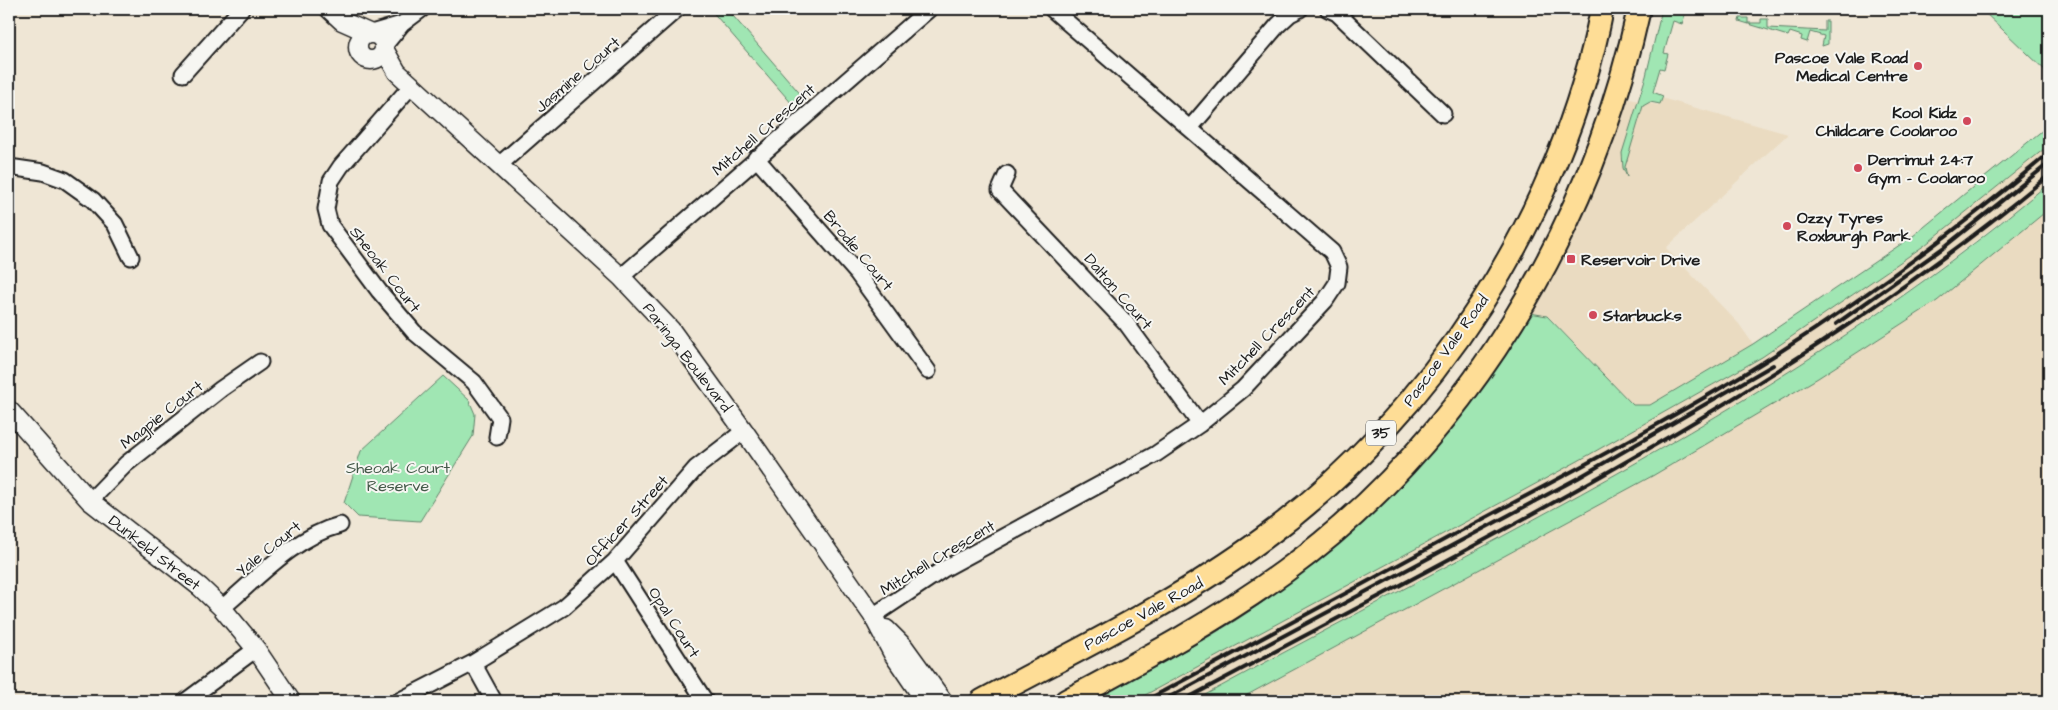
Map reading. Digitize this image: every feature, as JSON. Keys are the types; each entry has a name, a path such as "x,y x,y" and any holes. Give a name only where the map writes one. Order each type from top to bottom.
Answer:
{"main road":[{"name":"Pascoe Vale Road","path":"982,701 1186,590 1234,559 1292,517 1347,467 1387,426 1430,375 1476,312 1524,229 1550,172 1577,102 1602,9"},
{"name":"35","path":"1066,701 1181,639 1286,571 1364,506 1439,424 1508,331 1567,223 1594,160 1612,110 1638,9"}],"street":[{"path":"181,76 241,9"},
{"path":"329,9 342,21 362,57 380,52 402,24 422,9"},
{"name":"Jasmine Court","path":"499,165 677,9"},
{"name":"Mitchell Crescent","path":"621,277 929,9"},
{"name":"Mitchell Crescent","path":"873,616 942,570 1156,454 1200,424 1243,389 1325,301 1337,283 1339,267 1332,252 1326,246 1052,9"},
{"path":"1190,128 1278,26 1290,14 1300,9"},
{"path":"1328,9 1337,13 1444,116"},
{"path":"342,21 380,37 380,52"},
{"path":"357,48 360,38 370,33 402,24"},
{"name":"Paringa Boulevard","path":"380,52 397,72 621,277 671,330 873,616 919,697"},
{"name":"Sheoak Court","path":"412,85 330,181 326,210 330,225 346,249 414,332 474,382 484,393 500,418 497,437"},
{"name":"Brodie Court","path":"756,158 857,273 930,374"},
{"path":"9,166 43,172 65,180 93,200 116,224 131,257"},
{"name":"Dalton Court","path":"1007,174 993,192 1120,315 1200,424"},
{"name":"Magpie Court","path":"90,502 126,464 213,395 260,362"},
{"name":"Dunkeld Street","path":"9,410 90,502 200,587 222,608 256,649 291,701"},
{"name":"Officer Street","path":"399,701 473,663 564,607 615,561 696,468 744,431"},
{"name":"Yale Court","path":"222,608 297,544 321,530 340,525"},
{"name":"Opal Court","path":"615,561 705,701"},
{"name":"Paringa Boulevard","path":"873,616 904,647 943,701"},
{"path":"186,701 256,649"},
{"path":"473,663 494,701"}],"shaded area":[{"path":"1616,96 1658,105 1661,98 1788,134 1666,248 1739,324 1753,344 1650,405 1633,405 1548,316 1519,312"},
{"path":"2049,145 2049,183 1929,276 1823,350 1754,395 1606,480 1194,701 1134,701 1578,461 1762,357 1925,245"},
{"path":"2049,209 2049,701 1236,701 1654,475 1818,378 1937,301"}],"green space":[{"path":"710,9 727,9 803,97 793,105"},
{"path":"1662,9 1687,9 1682,24 1673,21 1664,53 1668,54 1664,69 1660,68 1653,92 1663,96 1660,104 1650,102 1643,106 1625,167 1627,177 1623,168 1622,153 1646,76"},
{"path":"1981,9 2049,9 2049,74"},
{"path":"1740,18 1748,18 1748,23 1761,23 1761,19 1768,19 1768,28 1825,31 1825,21 1828,21 1828,44 1822,46 1824,36 1810,32 1807,42 1801,40 1802,36 1790,32 1788,36 1739,21"},
{"path":"2049,125 2049,145 1925,245 1762,357 1578,461 1134,701 1094,701 1105,692 1216,633 1258,606 1308,568 1366,518 1420,463 1469,405 1492,374 1530,313 1547,316 1633,405 1650,405 1753,344 1913,236"},
{"path":"2049,183 2049,209 1937,301 1818,378 1654,475 1236,701 1194,701 1525,524 1743,400 1848,333 1951,261"},
{"name":"Sheoak Court Reserve","path":"443,376 469,400 475,414 473,436 420,521 358,517 344,503 361,451"}],"railway":[{"path":"1145,701 1582,466 1660,423 1775,355 1881,284 1950,233 2049,153"},
{"path":"1836,324 1943,248 2049,163"},
{"path":"1182,701 1518,522 1629,460 1739,395 1845,327 1949,254 2049,175"},
{"path":"1162,701 1578,478 1773,365"}],"place":[{"name":"Pascoe Vale Road Medical Centre","path":"1918,66"},
{"name":"Kool Kidz Childcare Coolaroo","path":"1967,121"},
{"name":"Derrimut 24:7 Gym - Coolaroo","path":"1858,168"},
{"name":"Ozzy Tyres Roxburgh Park","path":"1787,226"},
{"name":"Reservoir Drive","path":"1571,259"},
{"name":"Starbucks","path":"1593,315"}]}
